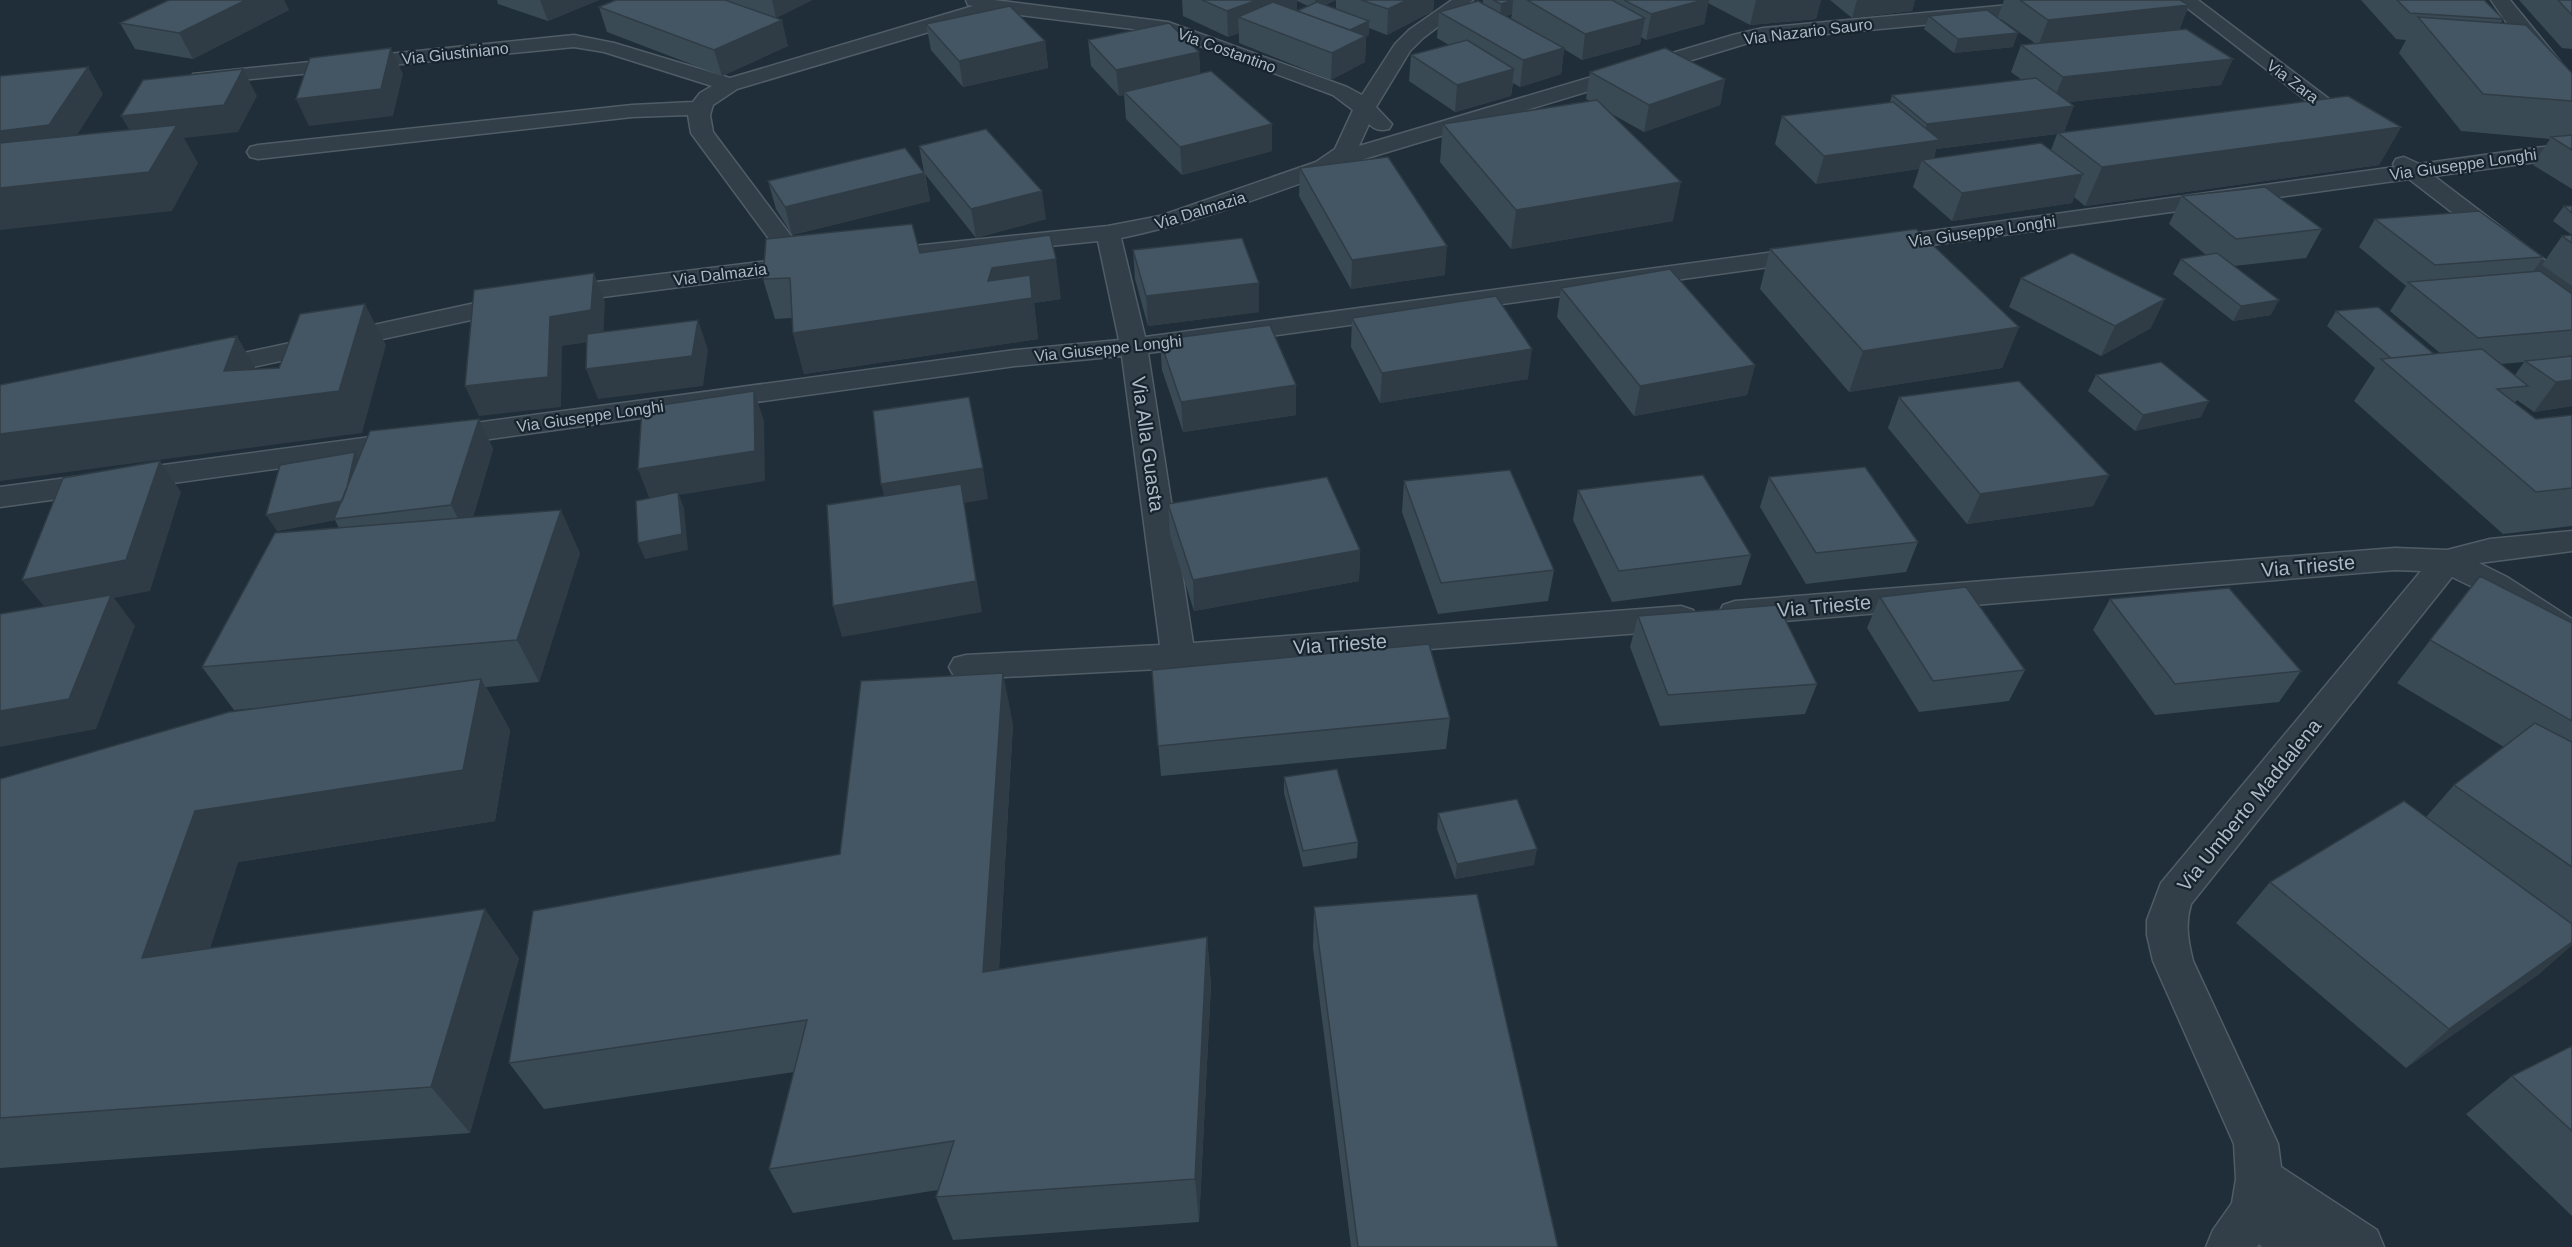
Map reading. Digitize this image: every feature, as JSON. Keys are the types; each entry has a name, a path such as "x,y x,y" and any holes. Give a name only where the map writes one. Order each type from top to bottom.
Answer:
{"street":[{"name":"Via Costantino","path":"973,0 995,6 1168,28 1340,91 1353,98 1365,111"},
{"path":"1337,160 1345,153 1365,111 1402,48 1416,34 1464,0"},
{"name":"Via Nazario Sauro","path":"1337,160 1763,34 2124,0"},
{"name":"Via Zara","path":"2186,0 2367,136"},
{"path":"2500,0 2572,88"},
{"path":"800,264 702,133 697,118 702,102 714,92 730,85 995,6"},
{"name":"Via Giustiniano","path":"186,80 574,41 607,47 730,85"},
{"path":"2544,56 2572,59"},
{"path":"258,152 632,111 700,108"},
{"name":"Via Nazario Sauro","path":"1365,111 1384,125 1398,130 1416,132 1433,130"},
{"path":"2386,150 2572,293"},
{"name":"Via Giuseppe Longhi","path":"0,497 1015,358 1134,347 2572,150"},
{"name":"Via Dalmazia","path":"184,373 508,304 580,292 800,264 1108,233 1164,222 1220,205 1324,167 1337,160"},
{"name":"Via Alla Guasta","path":"1108,233 1134,347 1178,656"},
{"name":"Via Trieste","path":"966,666 1178,656 2395,559 2447,561 2490,550 2572,541"},
{"path":"2447,561 2496,585 2572,636"},
{"name":"Via Umberto Maddalena","path":"2248,1213 2256,1144 2173,961 2166,936 2166,914 2175,895 2447,561"},
{"path":"2248,1213 2302,1247"},
{"path":"2248,1213 2360,1247"}],"building":[{"path":"169,0 246,0 179,33 120,23"},
{"path":"616,0 725,0 782,20 714,50 599,7"},
{"path":"1202,0 1257,0 1227,11"},
{"path":"1361,0 1407,0 1388,9"},
{"path":"1493,0 1513,0 1501,4"},
{"path":"1527,0 1612,0 1645,18 1585,34"},
{"path":"1624,0 1703,0 1651,14"},
{"path":"2020,0 2180,0 2189,5 2048,20"},
{"path":"2397,0 2484,0 2503,19 2410,13"},
{"path":"2558,0 2572,0 2572,15"},
{"path":"1478,1 1564,48 1523,60 1439,12"},
{"path":"1273,2 1366,36 1332,53 1238,17"},
{"path":"1317,2 1369,21 1350,30 1297,11"},
{"path":"1010,6 1045,41 959,61 926,24"},
{"path":"1987,10 2018,33 1958,39 1929,16"},
{"path":"2418,17 2526,25 2572,73 2572,101 2483,94"},
{"path":"1169,23 1199,52 1116,70 1088,40"},
{"path":"2186,29 2233,59 2063,77 2021,45"},
{"path":"1467,40 1514,69 1457,85 1411,55"},
{"path":"391,48 381,89 296,99 310,58"},
{"path":"1665,48 1725,79 1649,105 1590,72"},
{"path":"88,67 49,125 0,131 0,76"},
{"path":"243,69 224,105 121,116 143,80"},
{"path":"1211,71 1272,124 1180,147 1124,92"},
{"path":"2036,78 2074,106 1927,124 1892,95"},
{"path":"2348,96 2401,127 2102,167 2058,133"},
{"path":"1597,100 1681,182 1516,210 1443,124"},
{"path":"1893,102 1940,140 1824,156 1782,116"},
{"path":"177,125 149,172 0,188 0,143"},
{"path":"986,129 1042,191 971,209 919,146"},
{"path":"2572,135 2572,150 2551,137"},
{"path":"2041,143 2083,174 1962,193 1922,160"},
{"path":"905,148 924,173 785,207 768,181"},
{"path":"1388,157 1447,246 1352,260 1300,168"},
{"path":"2265,187 2322,229 2236,239 2182,196"},
{"path":"2564,206 2572,206 2572,213"},
{"path":"2479,211 2543,257 2435,265 2375,219"},
{"path":"912,224 920,253 1050,235 1056,259 992,268 988,281 1030,275 1032,298 793,333 790,278 763,279 766,239"},
{"path":"1916,229 2019,327 1863,351 1770,249"},
{"path":"2572,235 2572,243 2562,236"},
{"path":"1242,238 1259,283 1146,296 1133,250"},
{"path":"2072,253 2165,299 2115,326 2021,278"},
{"path":"2217,253 2279,300 2241,306 2181,259"},
{"path":"1670,269 1755,365 1640,386 1561,288"},
{"path":"2540,271 2572,294 2572,330 2478,338 2408,282"},
{"path":"594,273 591,310 550,317 548,377 465,386 474,290"},
{"path":"1496,296 1532,349 1382,373 1352,318"},
{"path":"365,304 339,391 0,434 0,385 237,336 224,371 279,368 300,314"},
{"path":"2378,307 2434,354 2391,358 2336,311"},
{"path":"698,320 692,356 586,369 587,334"},
{"path":"1270,325 1296,385 1181,402 1160,340"},
{"path":"2482,349 2528,386 2497,389 2536,419 2572,415 2572,488 2536,492 2381,359"},
{"path":"2572,356 2572,380 2556,382 2525,361"},
{"path":"2161,362 2209,401 2143,415 2096,375"},
{"path":"2019,381 2109,475 1980,494 1899,397"},
{"path":"754,391 755,451 638,469 642,408"},
{"path":"969,397 983,468 881,484 873,411"},
{"path":"479,419 451,505 334,519 370,431"},
{"path":"355,452 342,501 266,515 280,465"},
{"path":"160,461 126,560 22,580 63,478"},
{"path":"1865,467 1918,542 1816,553 1769,477"},
{"path":"1510,470 1554,570 1441,583 1404,481"},
{"path":"1703,475 1751,555 1619,571 1578,490"},
{"path":"1327,477 1360,550 1193,580 1168,504"},
{"path":"961,484 976,581 833,606 827,505"},
{"path":"678,492 682,534 638,543 636,501"},
{"path":"561,510 517,640 202,667 275,533"},
{"path":"2480,576 2572,623 2572,721 2430,640"},
{"path":"1966,587 2025,670 1933,681 1880,597"},
{"path":"2229,588 2301,671 2175,684 2110,599"},
{"path":"111,595 69,699 0,711 0,614"},
{"path":"1778,605 1817,684 1668,695 1638,616"},
{"path":"1429,644 1450,718 1158,746 1152,670"},
{"path":"1003,673 983,972 1207,937 1195,1179 936,1197 954,1141 769,1169 807,1020 509,1063 533,911 840,854 861,681"},
{"path":"481,679 463,770 195,811 142,958 485,909 431,1087 0,1118 0,779 229,712"},
{"path":"2535,723 2572,742 2572,867 2454,785"},
{"path":"1337,769 1358,842 1303,851 1284,777"},
{"path":"1517,799 1537,849 1457,864 1438,813"},
{"path":"2404,801 2572,924 2572,942 2449,1029 2270,882"},
{"path":"1477,894 1558,1247 1358,1247 1314,907"},
{"path":"2572,1046 2572,1131 2512,1076"}]}
